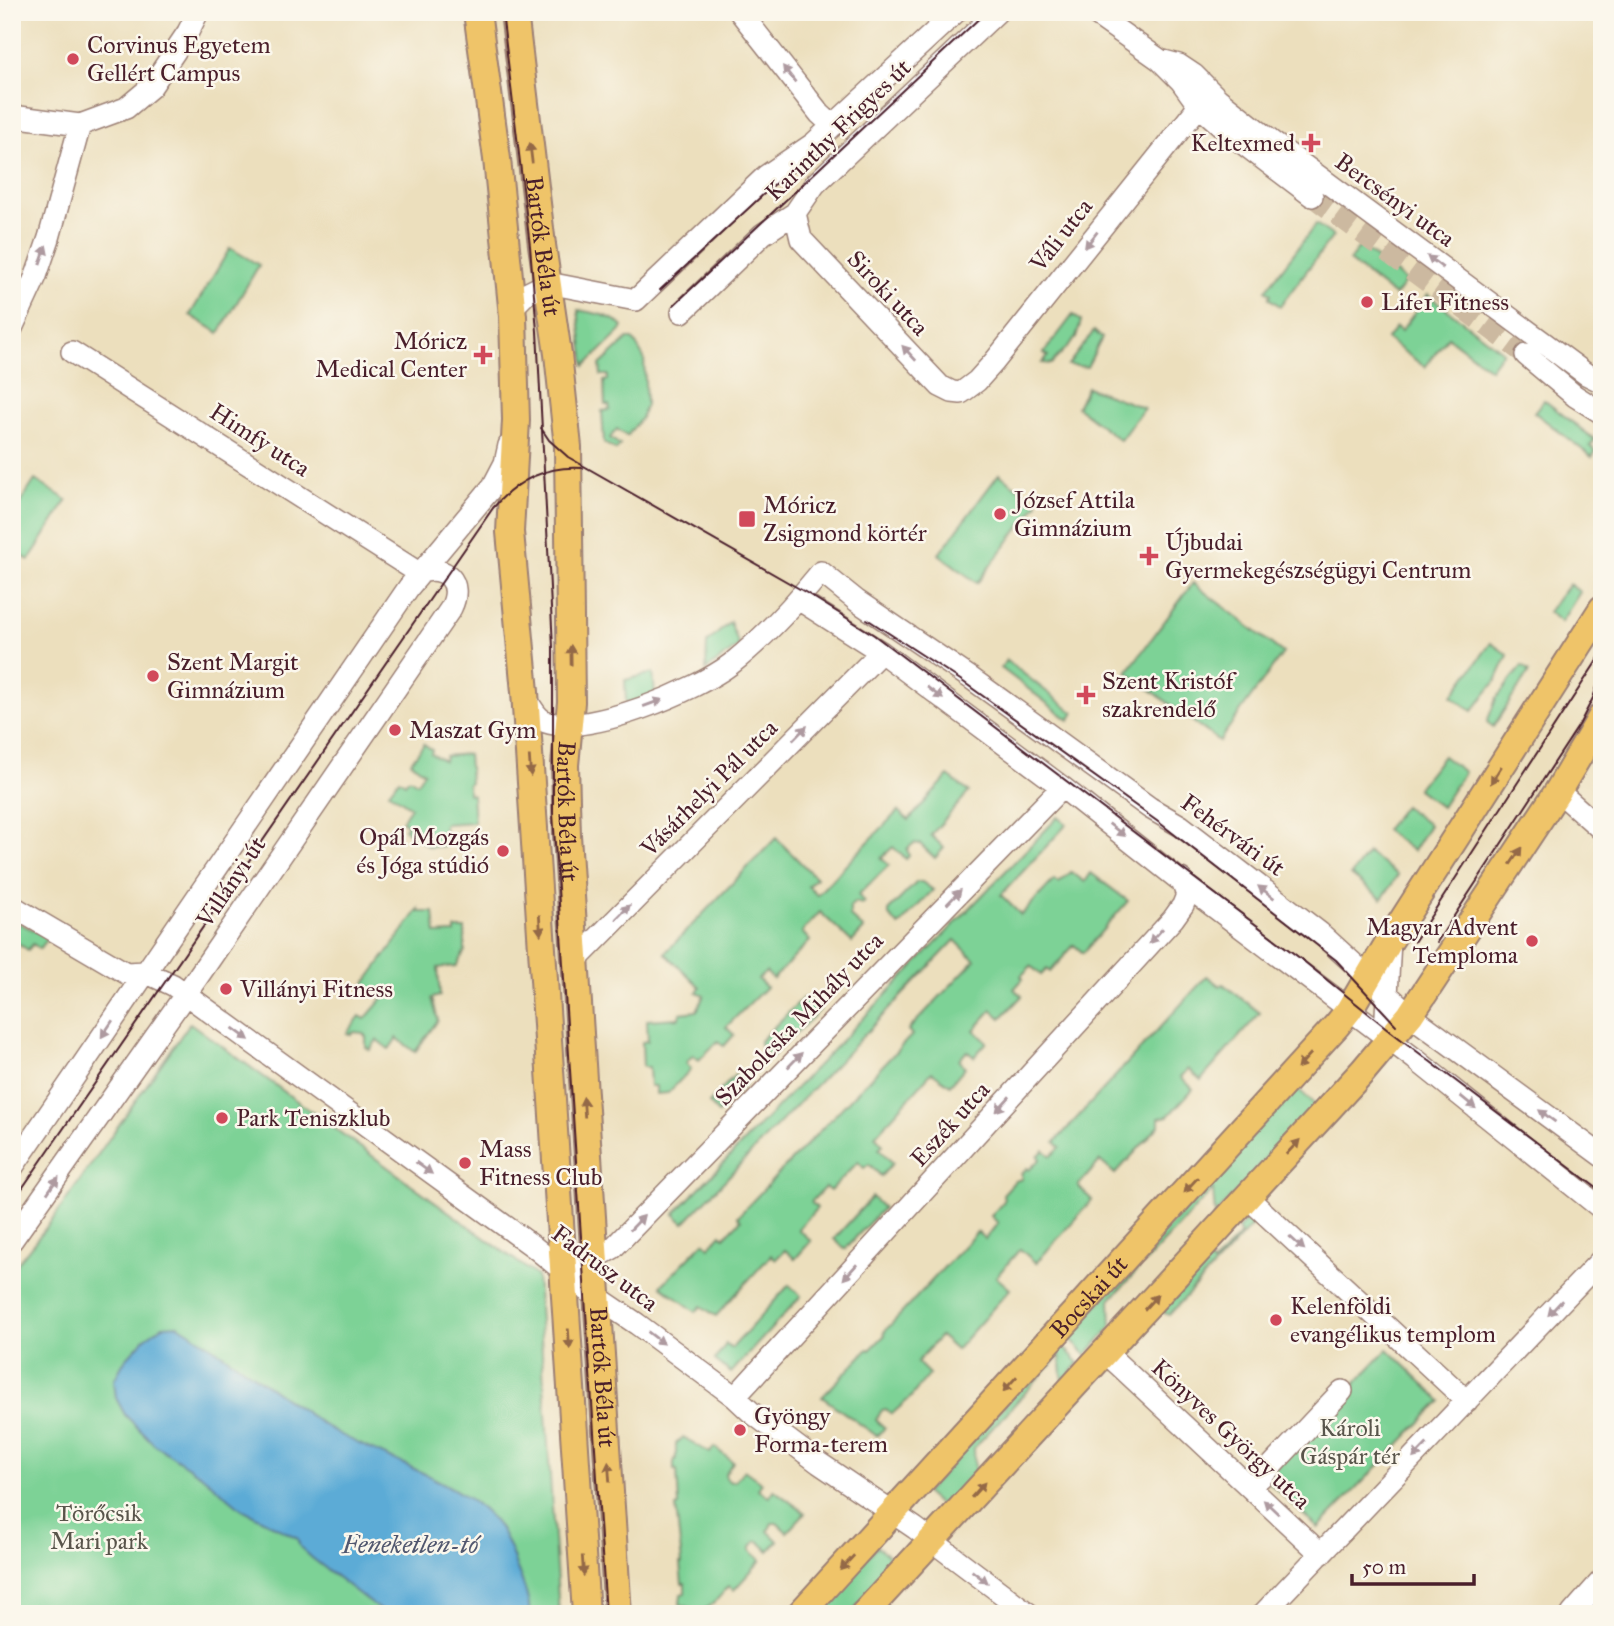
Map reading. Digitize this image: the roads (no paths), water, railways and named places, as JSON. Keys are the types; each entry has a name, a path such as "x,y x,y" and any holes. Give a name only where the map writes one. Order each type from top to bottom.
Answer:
{"main road":[{"name":"Bartók Béla út","path":"477,12 512,308 516,420 510,532 526,698 586,1614"},
{"name":"Bartók Béla út","path":"514,12 568,447 571,652 570,723 565,788 618,1614"},
{"name":"Bocskai út","path":"800,1614 1349,1010 1378,984 1390,940 1602,609"},
{"name":"Bocskai út","path":"864,1614 1363,1072 1410,1015 1558,791 1602,716"}],"street":[{"path":"12,116 80,125 126,108 146,92 174,54 198,12"},
{"path":"740,12 820,114 833,126"},
{"name":"Karinthy Frigyes út","path":"548,283 636,300 766,176 813,144 956,12"},
{"name":"Karinthy Frigyes út","path":"681,312 763,234 795,213 815,184 997,12"},
{"name":"Bercsényi utca","path":"1092,12 1160,60 1181,81 1199,106 1233,136 1312,195"},
{"name":"Bercsényi utca","path":"1160,60 1179,65 1194,75 1218,99 1272,142 1586,374 1602,382"},
{"name":"Váli utca","path":"961,393 977,381 994,362 1199,106"},
{"path":"12,328 41,264 80,125"},
{"name":"Siroki utca","path":"795,213 802,239 940,386 961,393"},
{"path":"512,308 519,299 548,283"},
{"name":"Himfy utca","path":"72,352 419,573"},
{"path":"1525,355 1602,422"},
{"path":"1575,396 1602,413"},
{"name":"Villányi út","path":"12,1168 419,573 492,486 505,463 516,420"},
{"name":"Villányi út","path":"12,1240 186,994 448,613 456,597 456,589 447,574 434,569 419,573"},
{"name":"Fehérvári út","path":"799,599 821,572 857,601 981,685 1150,808 1181,826 1320,933 1410,1015 1602,1156"},
{"path":"526,698 533,711 544,721 588,722 623,714 693,686 738,658 758,642 799,599 881,652 1062,787 1390,1039 1602,1209"},
{"name":"Vásárhelyi Pál utca","path":"575,961 881,652"},
{"name":"Szabolcska Mihály utca","path":"564,1271 613,1248 1062,787"},
{"path":"1558,791 1602,830"},
{"name":"Eszék utca","path":"735,1397 1172,919 1187,895 1181,879"},
{"name":"Fadrusz utca","path":"12,906 127,973 145,972 167,980 534,1247 596,1297 637,1324 819,1463 892,1512 1029,1614"},
{"path":"1378,984 1390,1039"},
{"path":"1247,1197 1467,1401"},
{"path":"1263,1614 1602,1259"},
{"name":"Könyves György utca","path":"1105,1352 1321,1554"},
{"path":"1260,1478 1342,1391"},
{"path":"1572,1614 1602,1580"}],"water":[{"name":"Feneketlen-tó","path":"178,1325 327,1427 444,1484 485,1512 508,1543 525,1590 530,1614 385,1614 312,1558 300,1547 297,1538 242,1509 201,1475 155,1445 125,1415 116,1398 114,1380 125,1360 145,1338 163,1326"}],"tunnel":[{"path":"1312,196 1526,355"}],"tram line":[{"path":"502,12 530,246 537,331 553,647 553,813 606,1614"},
{"path":"674,305 986,12"},
{"path":"660,290 778,181 828,149"},
{"path":"541,428 549,440 568,457 805,592 874,635 1301,959 1394,1034 1602,1192"},
{"path":"12,1203 493,508 512,490 544,472 583,468"},
{"path":"867,619 962,681 1161,824 1336,960 1396,1025"},
{"path":"1414,942 1602,653"},
{"path":"1437,942 1579,725 1602,672"}],"place":[{"name":"Corvinus Egyetem Gellért Campus","path":"73,59"},
{"name":"Keltexmed","path":"1311,143"},
{"name":"Life1 Fitness","path":"1367,302"},
{"name":"Móricz Medical Center","path":"483,355"},
{"name":"József Attila Gimnázium","path":"1000,514"},
{"name":"Móricz Zsigmond körtér","path":"747,519"},
{"name":"Újbudai Gyermekegészségügyi Centrum","path":"1149,556"},
{"name":"Szent Margit Gimnázium","path":"153,676"},
{"name":"Szent Kristóf szakrendelő","path":"1086,695"},
{"name":"Maszat Gym","path":"395,730"},
{"name":"Opál Mozgás és Jóga stúdió","path":"503,851"},
{"name":"Magyar Advent Temploma","path":"1532,941"},
{"name":"Villányi Fitness","path":"226,989"},
{"name":"Park Teniszklub","path":"222,1118"},
{"name":"Mass Fitness Club","path":"465,1163"},
{"name":"Kelenföldi evangélikus templom","path":"1276,1320"},
{"name":"Gyöngy Forma-terem","path":"740,1430"}],"park label":[{"name":"Károli Gáspár tér","path":"1350,1442"},
{"name":"Törőcsik Mari park","path":"99,1527"}]}
